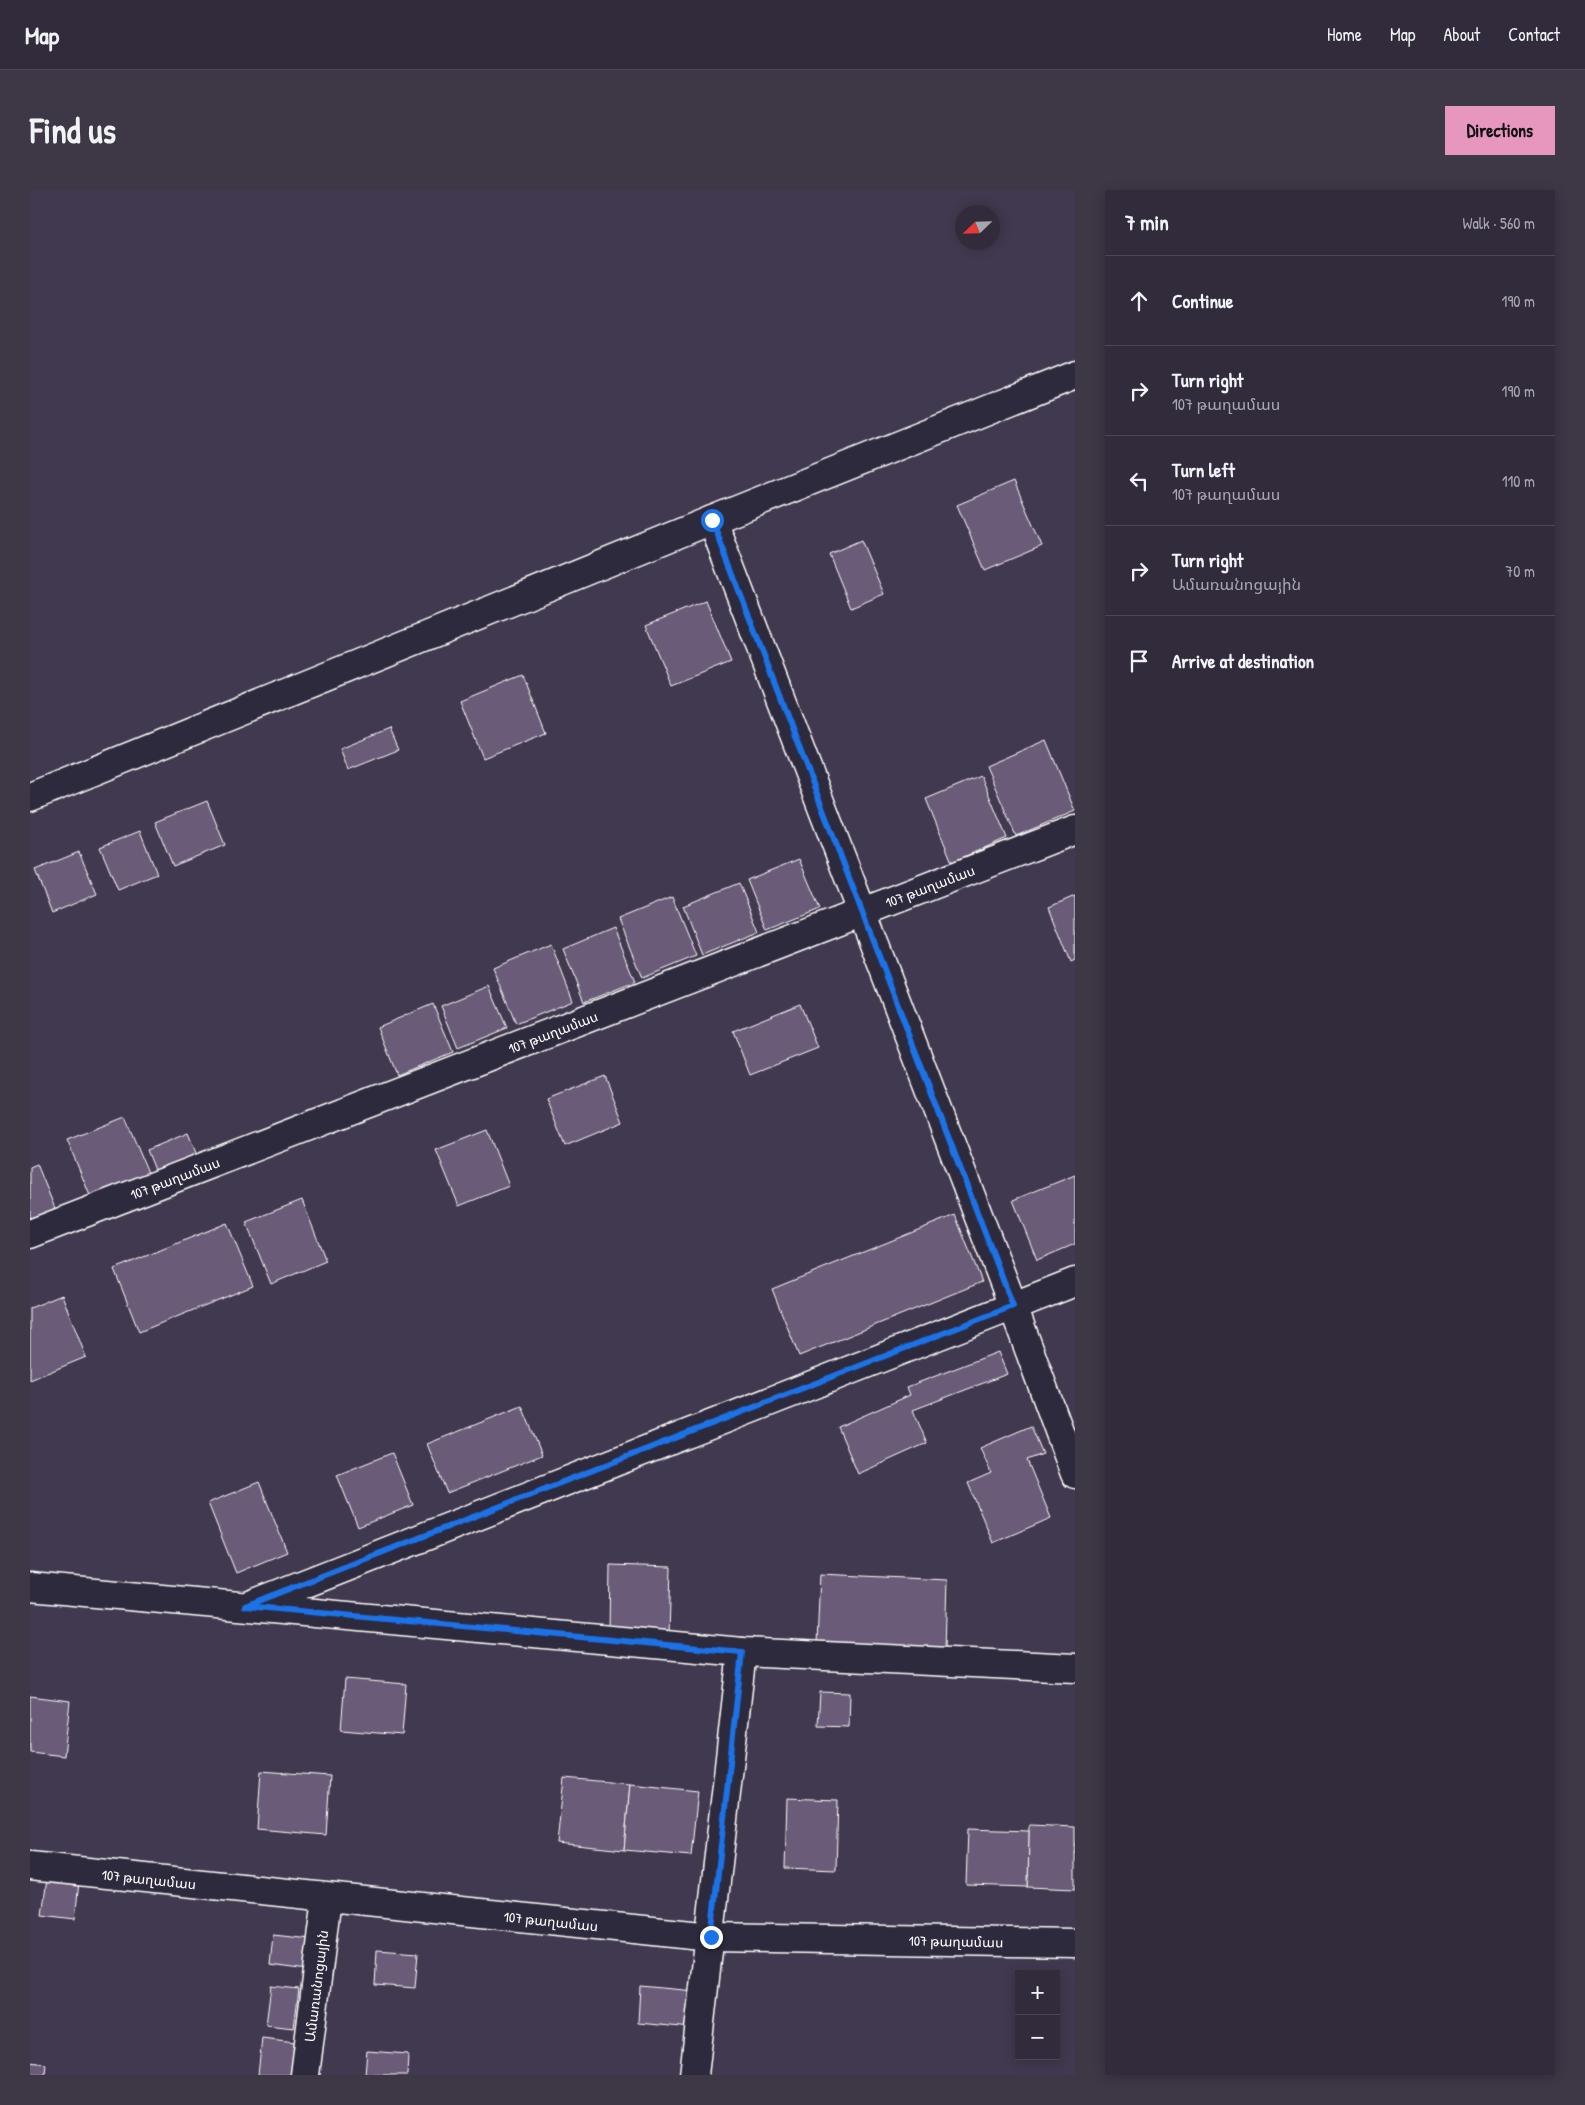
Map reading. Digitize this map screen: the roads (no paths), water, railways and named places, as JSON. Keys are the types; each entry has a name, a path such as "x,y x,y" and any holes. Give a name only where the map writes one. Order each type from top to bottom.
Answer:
{"street":[{"path":"30,797 1075,375"},
{"path":"712,520 1013,1306 1075,1474"},
{"name":"107 թաղամաս","path":"30,1234 1075,830"},
{"path":"245,1606 1075,1282"},
{"path":"30,1587 742,1652 1075,1668"},
{"path":"694,2075 742,1652"},
{"name":"107 թաղամաս","path":"30,1866 711,1937 1075,1943"},
{"name":"Ամառանոցային","path":"305,2075 327,1898"}]}
